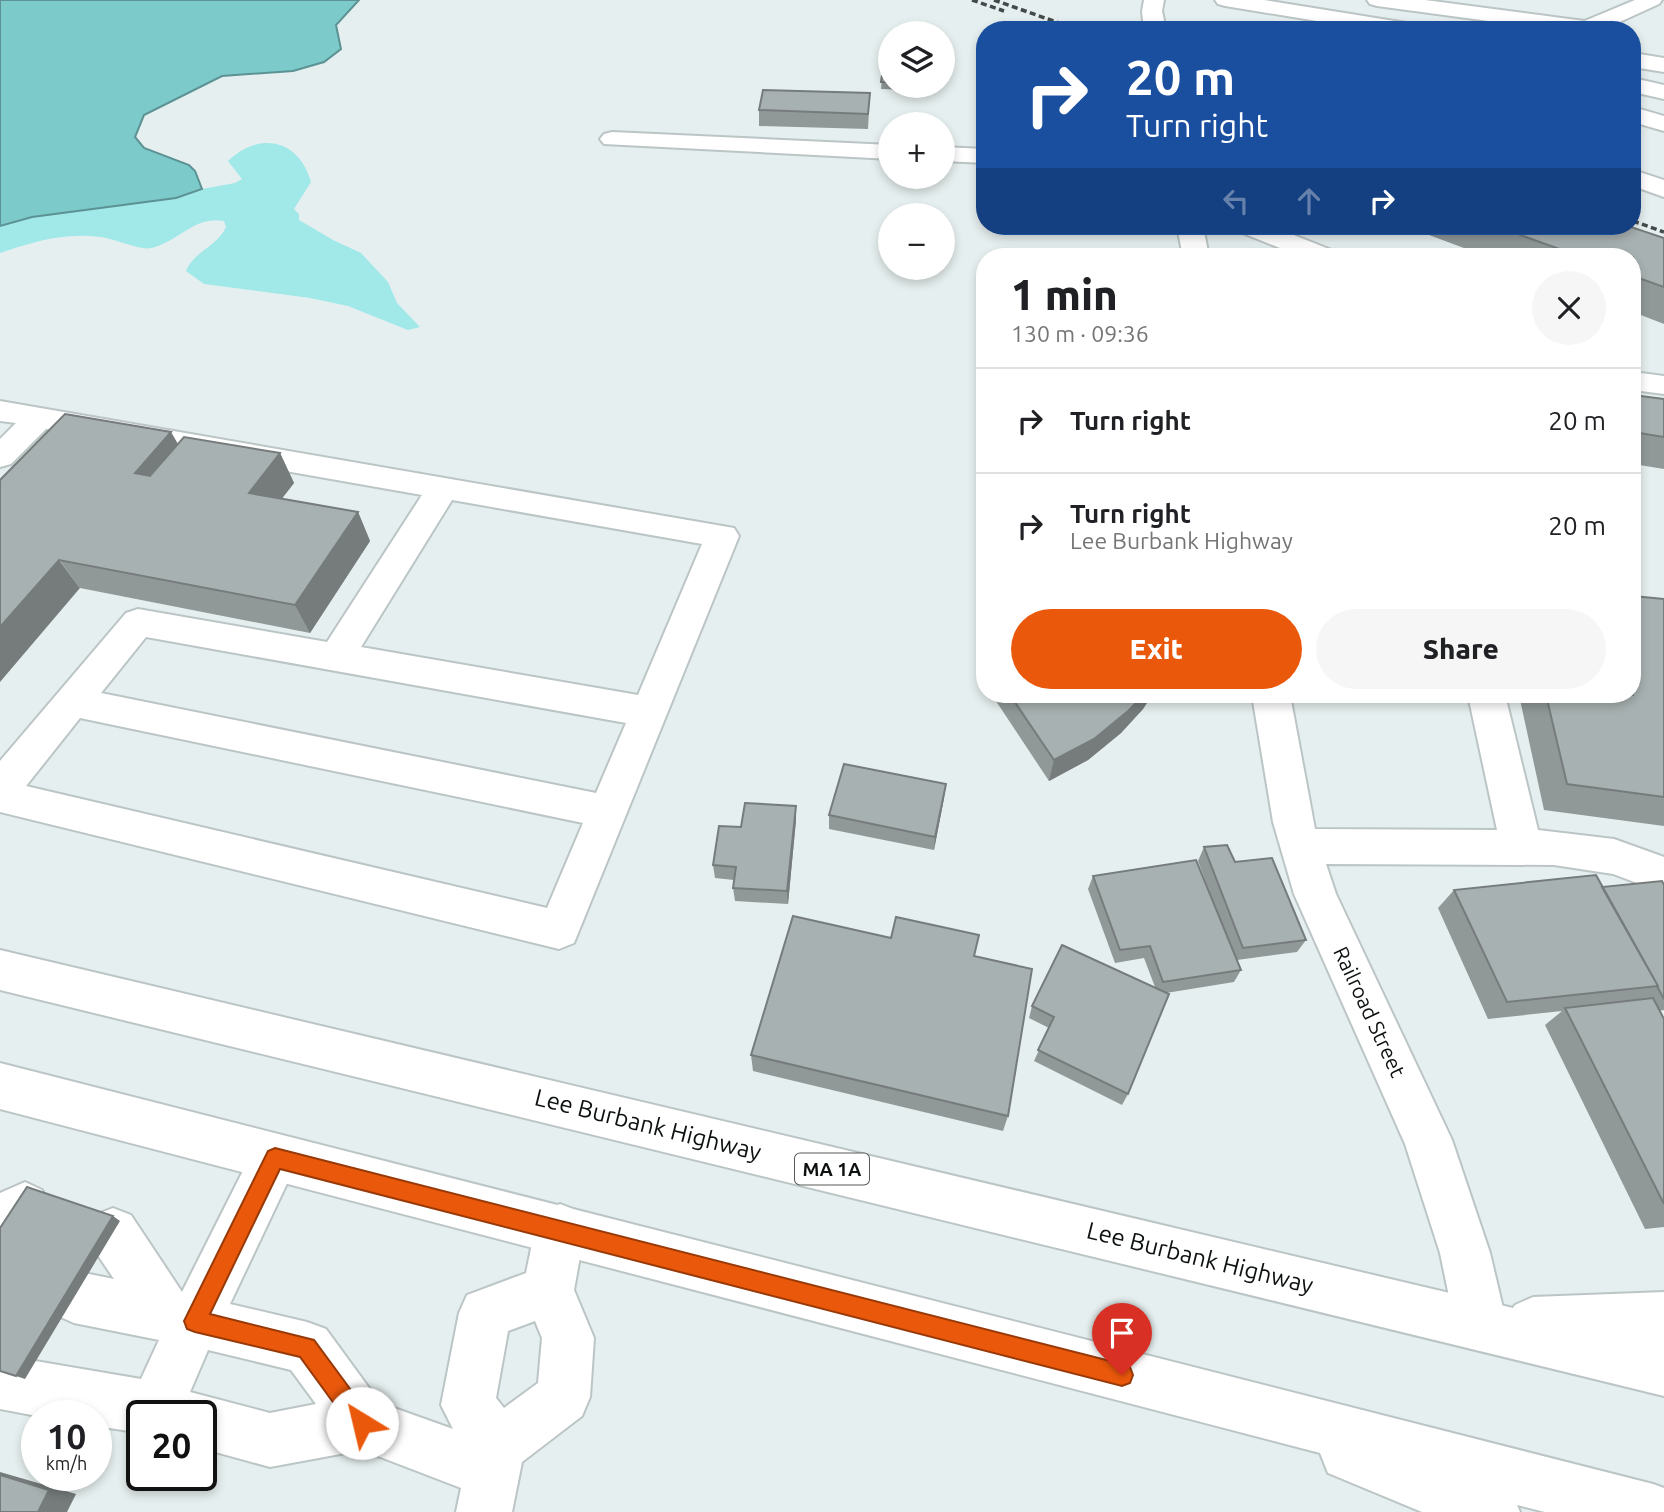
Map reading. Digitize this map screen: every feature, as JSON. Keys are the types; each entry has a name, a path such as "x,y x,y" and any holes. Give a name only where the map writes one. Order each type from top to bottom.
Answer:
{"main road":[{"path":"1154,0 1154,21"},
{"path":"1225,0 1357,21"},
{"path":"1377,0 1538,21"},
{"path":"1617,21 1656,4"},
{"path":"1641,61 1664,65"},
{"path":"1641,87 1664,92"},
{"path":"1641,117 1664,124"},
{"path":"612,139 878,151"},
{"path":"955,155 976,156"},
{"path":"1641,180 1664,189"},
{"path":"1271,235 1303,248"},
{"path":"1641,382 1664,385"},
{"path":"0,411 722,536 559,930 0,796"},
{"path":"0,457 40,418"},
{"path":"336,657 444,487"},
{"path":"0,789 16,748 72,702 138,622 649,712"},
{"path":"72,702 608,812"},
{"name":"Railroad Street","path":"1271,703 1288,797 1300,846 1320,906 1428,1140 1465,1252 1481,1325"},
{"path":"1489,703 1521,846"},
{"path":"1300,846 1521,846 1572,850 1614,857 1664,875"},
{"name":"Lee Burbank Highway","path":"0,970 1664,1370"},
{"path":"0,1086 1653,1512"},
{"path":"180,1400 181,1319 275,1158"},
{"path":"492,1477 563,1397 568,1338 548,1291 560,1229"},
{"path":"113,1233 181,1319"},
{"path":"492,1477 468,1405 485,1313 548,1291"},
{"path":"75,1297 307,1348 362,1423 492,1477"},
{"path":"1481,1325 1664,1318"},
{"path":"0,1382 126,1406"},
{"path":"1203,1396 1492,1512"},
{"path":"217,1425 270,1440 362,1423"}],"shaded area":[{"path":"0,0 359,0 336,25 341,49 324,62 293,71 222,76 144,115 135,137 144,148 189,165 195,171 202,189 176,198 32,217 0,226"},
{"path":"144,115 135,137 144,148 189,165 195,171 202,189 235,183 242,179 228,161 252,146 277,144 288,149 297,156 311,182 294,209 299,214 299,220 361,253 388,282 397,303 420,327 408,330 348,306 310,298 204,284 186,271 194,258 222,234 226,227 224,221 214,220 195,225 151,248 141,248 100,237 74,236 36,242 0,253 0,152"}],"building":[{"path":"763,90 870,93 868,114 759,110"},
{"path":"1641,230 1664,238 1664,287 1641,279 1641,248 1557,248 1520,235 1641,235"},
{"path":"1641,396 1664,399 1664,437 1641,433"},
{"path":"65,414 171,432 135,473 150,476 184,437 280,453 249,493 358,512 295,605 59,560 0,627 0,480"},
{"path":"1641,597 1664,599 1664,797 1567,784 1548,703 1641,703"},
{"path":"1015,703 1136,703 1094,739 1054,760"},
{"path":"844,764 946,784 935,837 829,815"},
{"path":"745,803 796,806 787,891 733,888 736,867 713,865 719,826 741,827"},
{"path":"1227,845 1235,862 1272,858 1306,940 1243,948 1204,847"},
{"path":"1196,860 1241,970 1163,982 1150,946 1120,950 1093,876"},
{"path":"1596,875 1658,986 1507,1002 1454,890"},
{"path":"1662,881 1664,885 1664,999 1602,887"},
{"path":"793,916 891,938 896,917 979,935 974,956 1032,969 1008,1116 751,1055"},
{"path":"1062,945 1169,994 1128,1094 1038,1050 1054,1017 1032,1006"},
{"path":"1653,998 1664,1019 1664,1204 1565,1008"},
{"path":"27,1187 113,1216 16,1376 0,1371 0,1228"},
{"path":"0,1475 21,1481 21,1491 48,1491 38,1512 0,1512"}],"railway":[{"path":"972,0 1004,11"},
{"path":"994,0 1054,21"},
{"path":"1641,224 1664,232"}],"route":[{"path":"362,1423 307,1348 195,1321 275,1158 1122,1375"}]}
